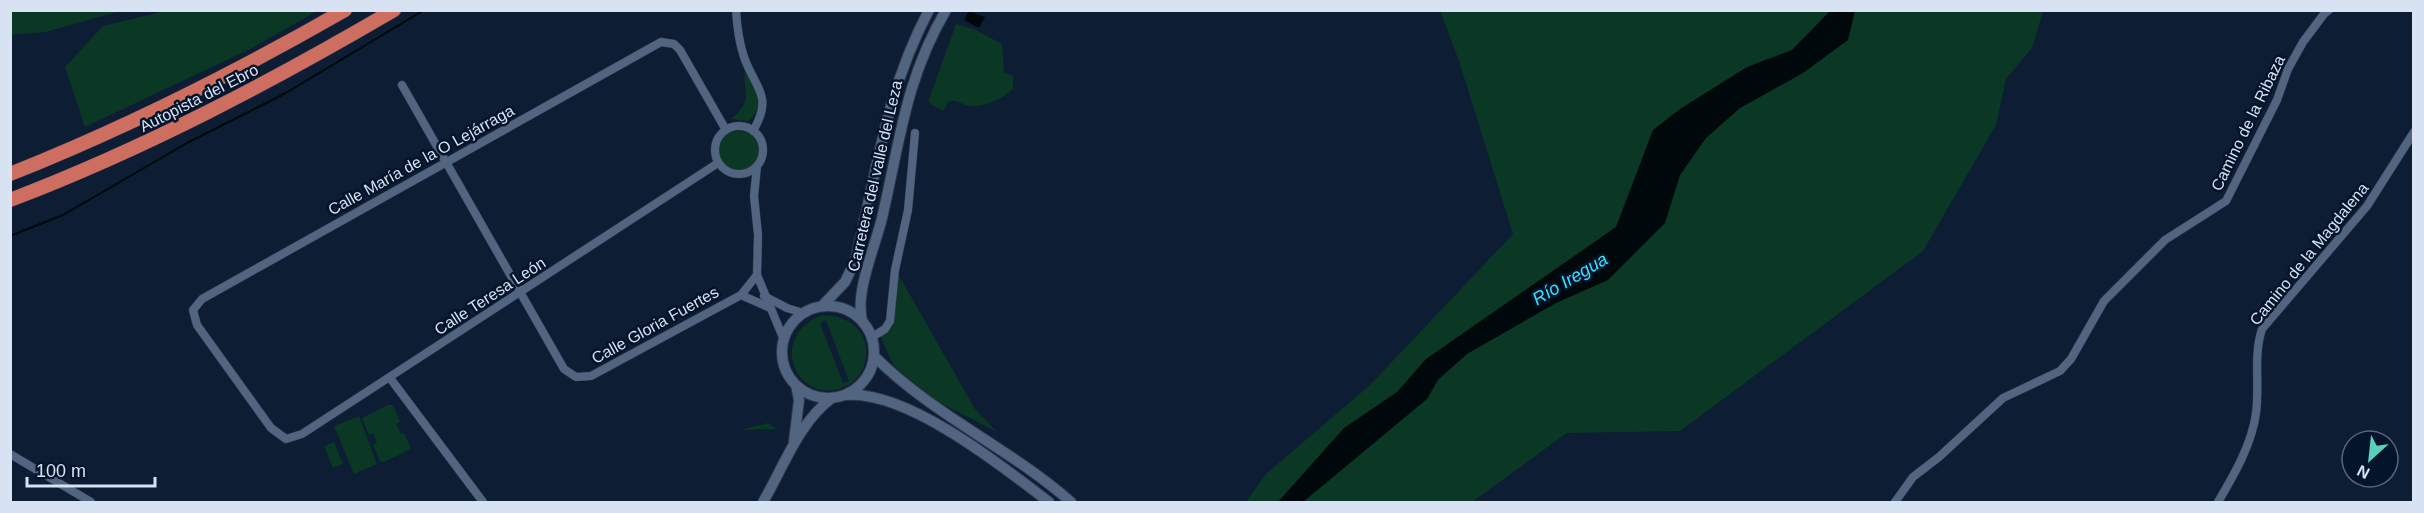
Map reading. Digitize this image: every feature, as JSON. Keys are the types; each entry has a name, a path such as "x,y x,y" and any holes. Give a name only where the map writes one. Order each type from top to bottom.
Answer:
{"highway":[{"name":"Autopista del Ebro","path":"10,174 165,106 257,60 345,10"},
{"name":"Autopista del Ebro","path":"10,201 186,123 290,70 394,10"}],"main road":[{"name":"Carretera del valle del Leza","path":"822,306 845,282 855,261 893,93 904,61 929,10"},
{"name":"Carretera del valle del Leza","path":"862,320 860,302 882,218 897,137 914,75 946,10"},
{"path":"793,446 799,400 796,385 784,366 784,340 791,324 803,313 822,306 848,310 862,320 872,337 874,356 872,366 862,384 844,395"},
{"path":"874,356 909,389 1010,454 1071,502"},
{"path":"796,385 809,394 832,398 864,394 909,410 1006,469 1049,502"},
{"path":"763,502 793,446 815,413 832,398"}],"street":[{"path":"736,10 737,30 743,55 764,99 763,111 753,130"},
{"name":"Camino de la Ribaza","path":"1895,502 1913,477 1945,452 2003,398 2060,371 2071,359 2104,301 2166,240 2226,201 2277,100 2288,69 2303,42 2324,14 2330,10"},
{"name":"Calle María de la O Lejárraga","path":"274,430 197,325 193,310 202,298 654,45 668,42 680,50 726,130"},
{"name":"Calle Gloria Fuertes","path":"402,85 564,369 576,377 591,376 741,295"},
{"path":"754,183 740,174 729,172 718,163 714,148 720,134 726,130 737,126 753,130 762,146 761,160 757,166 754,183 754,215 758,235 757,275 763,295 784,340"},
{"name":"Camino de la Magdalena","path":"2218,502 2251,434 2256,414 2258,342 2262,329 2367,206 2414,132"},
{"path":"872,337 885,329 890,321 895,270 908,210 915,133"},
{"name":"Calle Teresa León","path":"274,430 286,439 302,434 718,163"},
{"path":"740,174 757,166"},
{"path":"757,275 741,295 768,307"},
{"path":"763,295 787,308 803,313"},
{"path":"390,378 483,502"},
{"path":"10,454 91,502"}],"green space":[{"path":"11,10 121,11 45,32 11,35"},
{"path":"165,11 317,11 252,48 85,127 65,67 103,26"},
{"path":"1440,11 2043,11 2032,48 2006,79 1996,125 1923,251 1680,431 1567,433 1472,502 1246,502 1266,474 1370,385 1513,234 1459,61"},
{"path":"956,24 974,29 1002,44 1004,72 1013,76 1013,89 1000,99 983,105 969,106 949,101 943,111 928,102"},
{"path":"745,68 755,88 758,103 754,116 748,121 731,119 745,101"},
{"path":"739,131 753,137 759,151 753,165 739,171 725,165 719,151 725,137"},
{"path":"897,272 975,409 997,432 935,400 894,366 877,329 889,318"},
{"path":"823,315 833,316 850,322 862,334 865,342 865,362 852,382 846,386 829,390 814,387 802,379 794,367 792,352 795,338 805,325","holes":["826,320 849,381 843,383 820,323"]},
{"path":"388,405 393,405 400,422 396,424 401,434 404,433 411,449 384,462 380,461 373,445 377,443 373,433 369,435 362,418"},
{"path":"359,416 377,464 354,474 334,426"},
{"path":"768,423 776,429 740,430"},
{"path":"334,442 343,464 333,468 324,446"}],"water":[{"path":"969,11 985,17 979,28 964,20"},
{"name":"Río Iregua","path":"1830,11 1855,11 1848,40 1803,73 1740,108 1706,138 1680,175 1665,223 1608,280 1556,303 1467,354 1438,380 1427,399 1303,502 1278,502 1344,428 1397,392 1426,359 1616,227 1653,130 1680,109 1747,67 1792,50"}],"waterway":[{"path":"10,236 63,215 187,143 284,94 424,10"}]}
